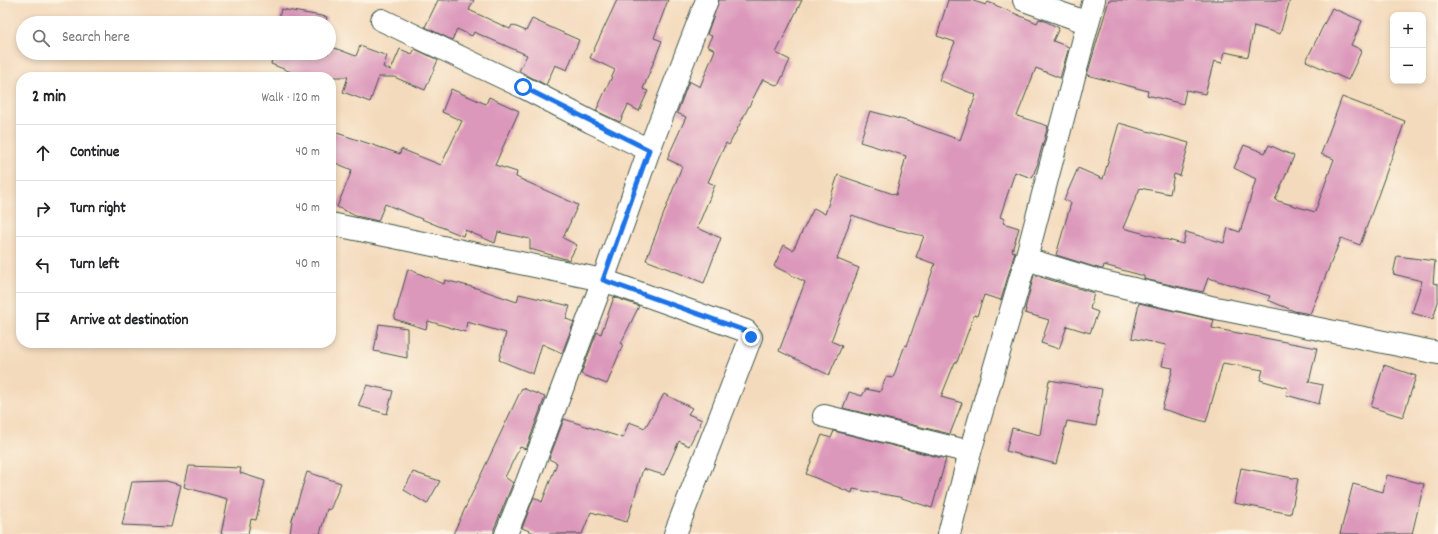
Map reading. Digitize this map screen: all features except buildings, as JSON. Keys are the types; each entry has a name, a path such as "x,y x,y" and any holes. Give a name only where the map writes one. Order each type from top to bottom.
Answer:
{"street":[{"path":"506,534 603,280 649,150 707,0"},
{"path":"1024,0 1088,22"},
{"path":"949,534 970,452 1026,259 1094,0"},
{"path":"382,20 523,87 649,150"},
{"path":"336,225 603,280 746,331 751,337 674,534"},
{"path":"1026,259 1099,281 1211,307 1438,354"},
{"path":"824,416 970,452"}],"route":[{"path":"523,87 649,150 603,280 746,331 751,337"}]}
